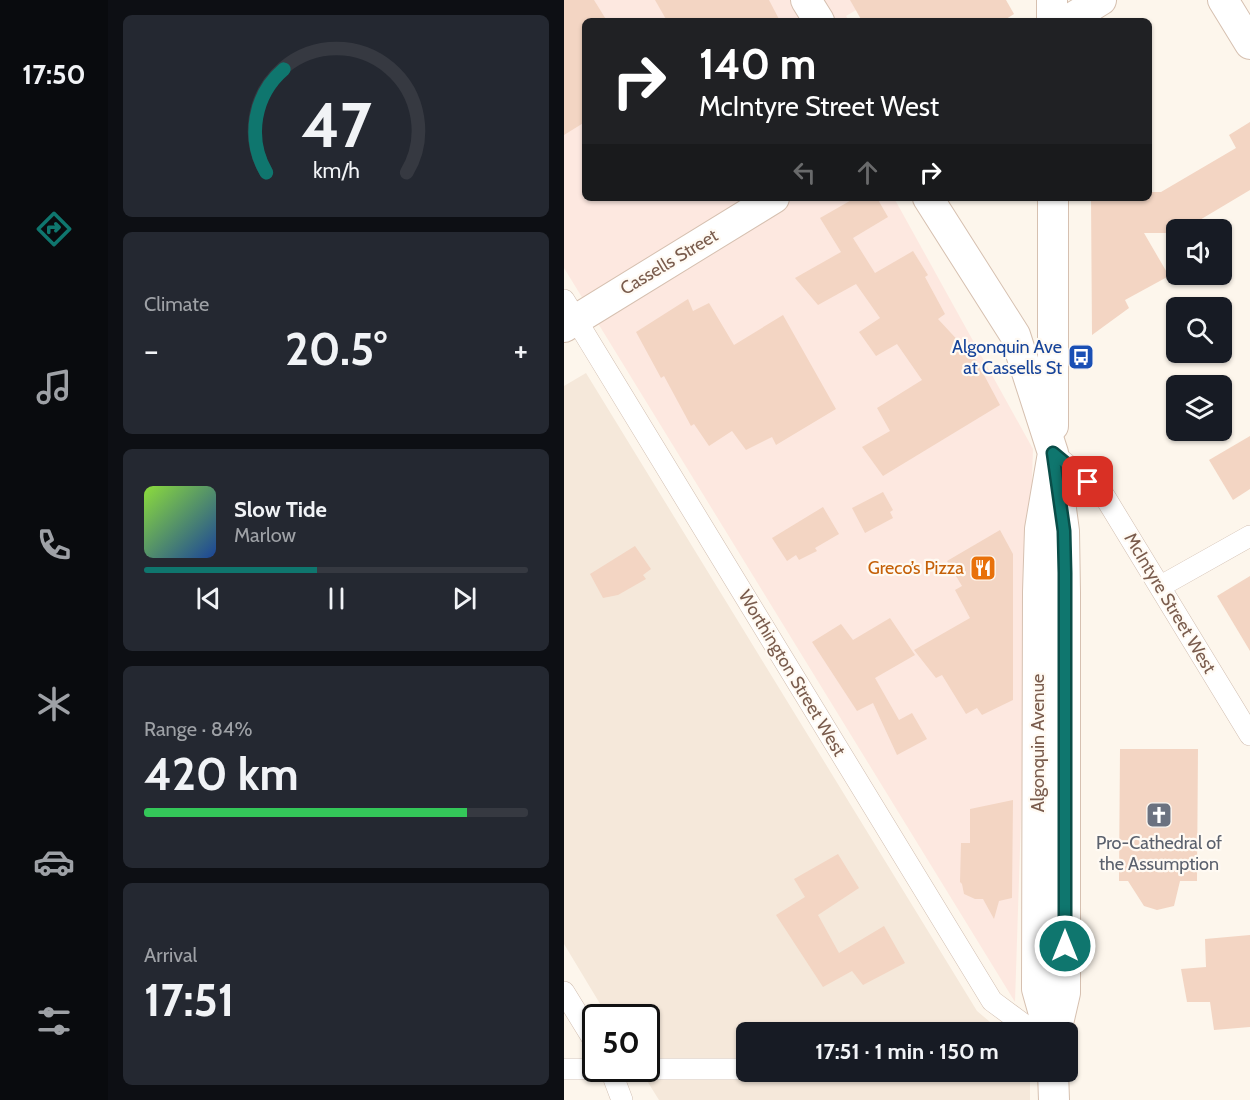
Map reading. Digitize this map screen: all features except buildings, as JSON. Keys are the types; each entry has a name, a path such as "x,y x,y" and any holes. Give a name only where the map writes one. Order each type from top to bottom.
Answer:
{"main road":[{"path":"806,0 817,18"},
{"path":"1052,0 1052,18"},
{"path":"1072,18 1101,0"},
{"path":"1223,0 1250,44"},
{"name":"Cassells Street","path":"568,315 769,201"},
{"path":"930,201 1015,335 1053,453"},
{"name":"Algonquin Avenue","path":"1053,201 1053,453 1064,531 1065,593 1065,993 1058,1022"},
{"name":"Algonquin Avenue","path":"1046,1022 1037,989 1038,592 1040,529 1053,453"},
{"path":"1053,1082 1054,1100"}],"street":[{"name":"Worthington Street West","path":"568,315 992,1001 1020,1022"},
{"name":"McIntyre Street West","path":"1053,453 1105,497 1250,735"},
{"path":"1161,586 1250,536"},
{"path":"564,992 582,1021"},
{"path":"564,1068 582,1068"},
{"path":"660,1068 736,1069"},
{"path":"615,1082 622,1100"}],"shaded area":[{"path":"564,0 873,0 846,16 847,18 582,18 582,201 896,201 1033,449 1015,1002 564,268"},
{"path":"586,373 977,1011 990,1022 736,1022 736,1082 1030,1082 1030,1100 659,1100 648,1082 660,1082 660,1004 600,1004 564,944 564,386"}],"place":[{"name":"Algonquin Ave at Cassells St","path":"1081,357"},
{"name":"Greco’s Pizza","path":"983,568"},
{"name":"Pro-Cathedral of the Assumption","path":"1159,815"}],"route":[{"path":"1065,946 1064,531 1053,453 1088,482"}]}
